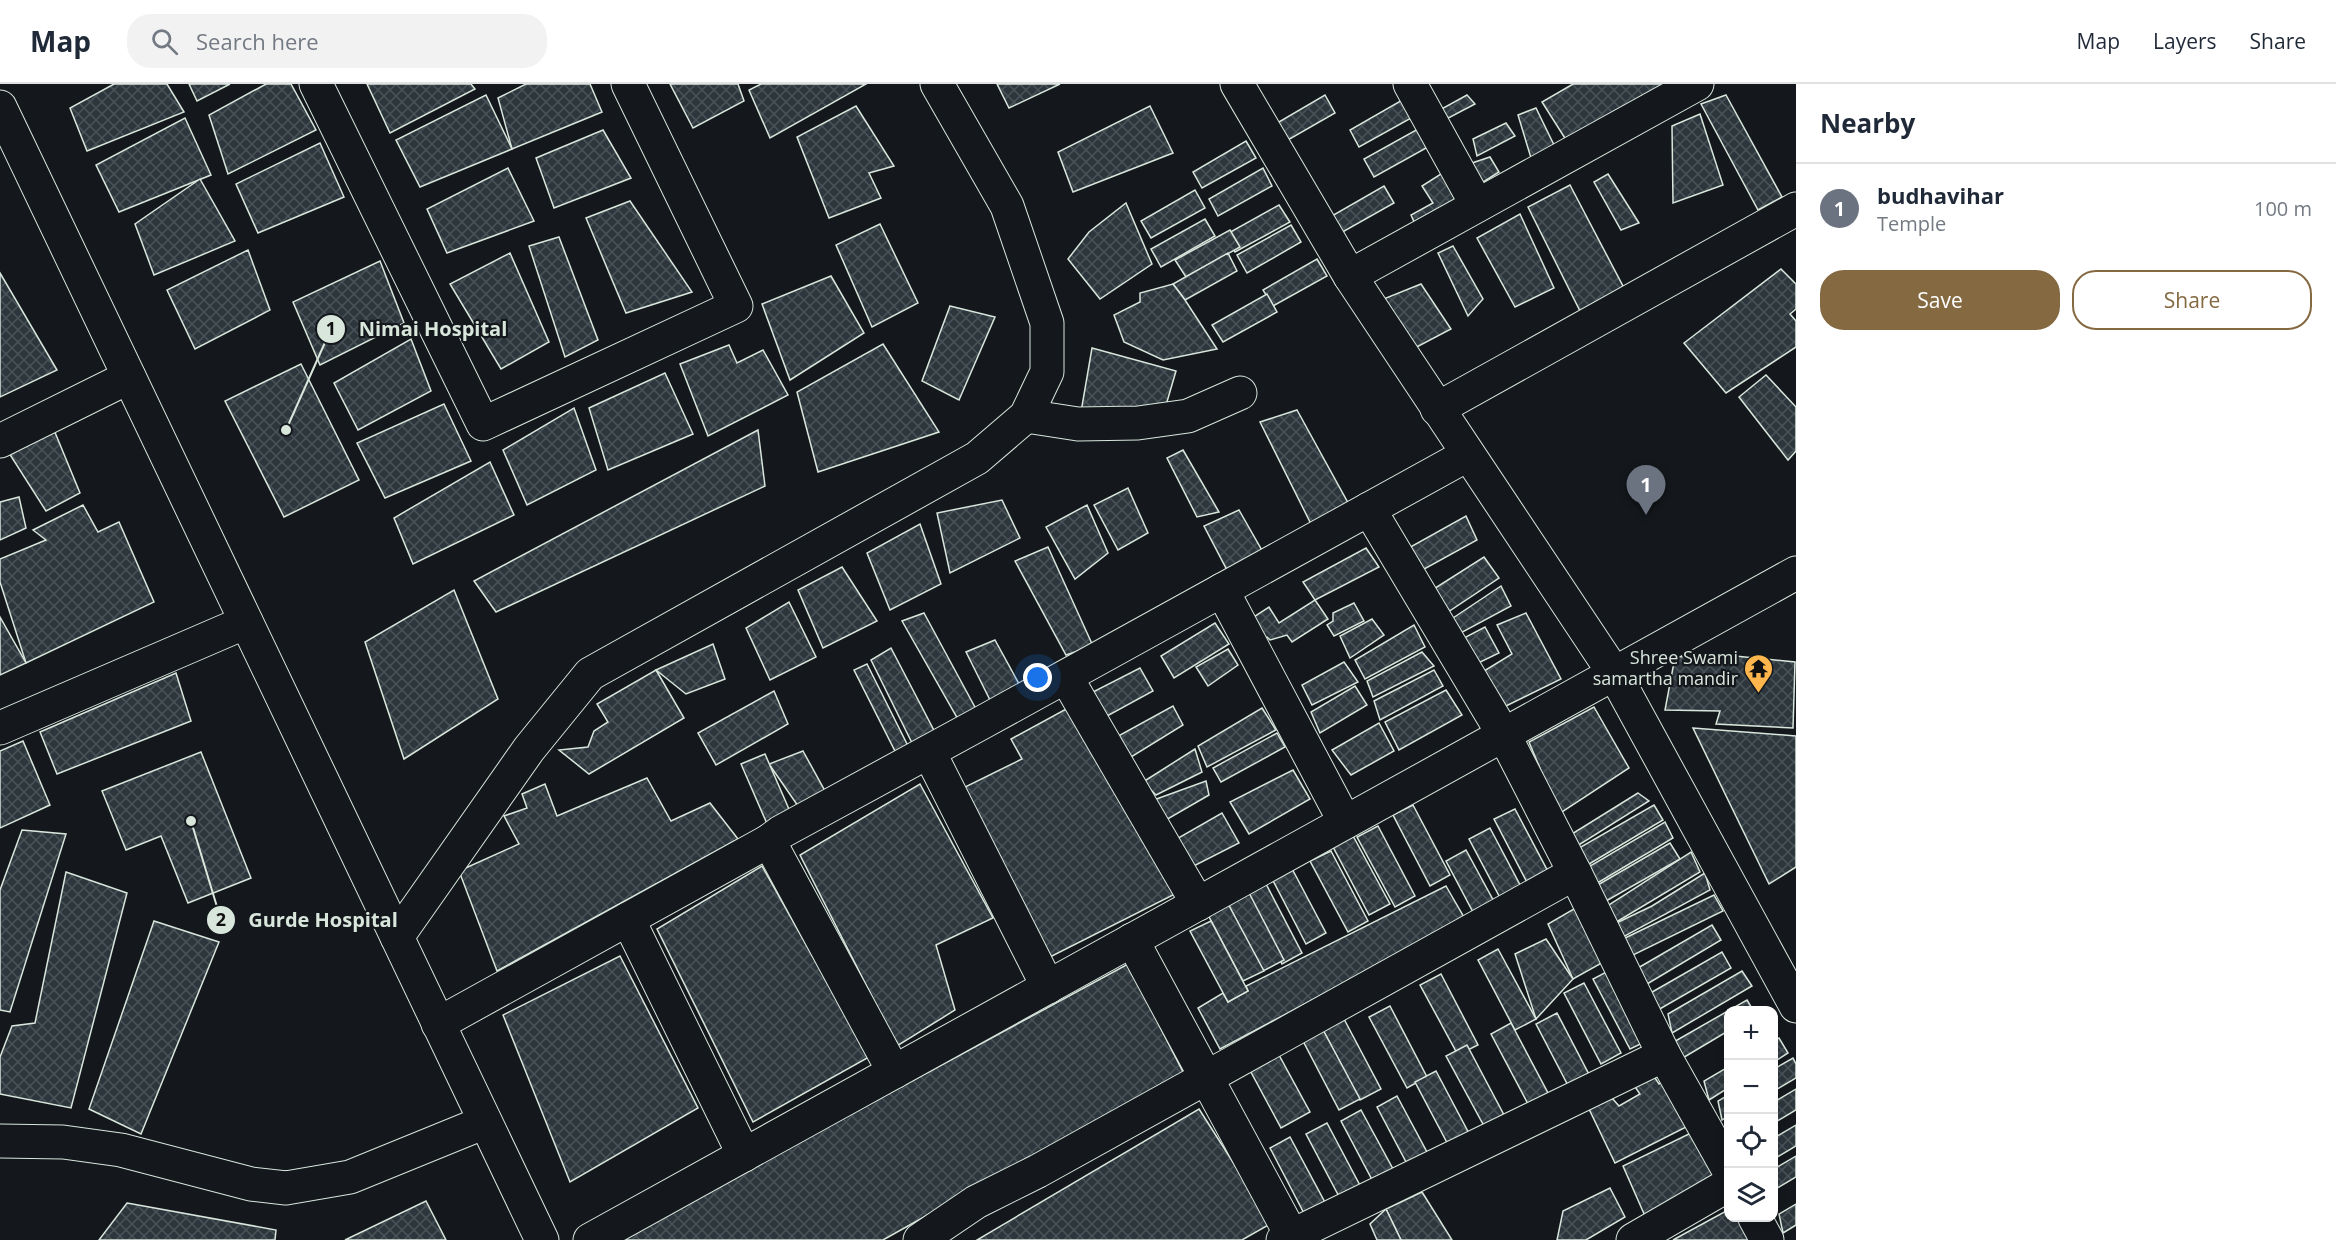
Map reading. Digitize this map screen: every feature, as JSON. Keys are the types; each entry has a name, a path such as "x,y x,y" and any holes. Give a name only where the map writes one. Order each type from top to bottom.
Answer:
{"street":[{"path":"316,84 483,424 736,306 628,84"},
{"path":"397,937 529,749 590,674 977,458 1026,416 1047,372 1047,323 1007,206 936,84"},
{"path":"1238,84 1350,276 1614,673 1796,1006"},
{"path":"1410,84 1477,205"},
{"path":"1350,276 1697,84"},
{"path":"0,107 542,1240"},
{"path":"1437,409 1796,209"},
{"path":"0,441 129,376"},
{"path":"1026,416 1078,424 1138,423 1188,416 1240,393"},
{"path":"438,1024 769,841 781,832 1467,455"},
{"path":"1369,509 1504,735 1664,1055 1727,1168"},
{"path":"591,1240 1796,573"},
{"path":"1222,590 1345,822"},
{"path":"0,728 246,622"},
{"path":"1066,676 1198,904"},
{"path":"929,752 1048,987"},
{"path":"769,841 894,1072"},
{"path":"920,1240 976,1202 1207,1078 1575,873"},
{"path":"628,919 744,1155"},
{"path":"1132,940 1290,1238 1664,1055"},
{"path":"0,1141 63,1142 121,1150 251,1184 286,1188 350,1177 485,1122"},
{"path":"1633,1240 1724,1187"},
{"path":"1757,1222 1767,1240"}],"building":[{"path":"114,84 167,84 184,112 87,151 70,108"},
{"path":"189,84 230,84 197,101"},
{"path":"266,84 291,84 316,130 228,174 209,115"},
{"path":"367,84 471,84 475,89 390,133"},
{"path":"526,84 590,84 602,112 512,149 498,98"},
{"path":"670,84 738,84 744,101 693,128"},
{"path":"761,84 866,84 770,138 749,90"},
{"path":"997,84 1060,84 1009,108"},
{"path":"1573,84 1682,84 1568,143 1542,102"},
{"path":"486,95 512,149 420,187 396,140"},
{"path":"1325,95 1335,113 1281,144 1272,126"},
{"path":"1467,95 1475,104 1439,123 1436,112"},
{"path":"1726,95 1782,197 1758,210 1701,104"},
{"path":"1404,99 1413,117 1359,147 1350,130"},
{"path":"856,106 894,166 869,173 881,198 829,218 797,137"},
{"path":"1150,106 1173,153 1073,192 1058,152"},
{"path":"1536,108 1554,145 1531,158 1518,115"},
{"path":"1700,114 1723,185 1673,203 1672,126"},
{"path":"185,118 211,175 119,212 96,165"},
{"path":"1506,123 1515,136 1477,156 1473,139"},
{"path":"1418,129 1428,147 1374,177 1364,159"},
{"path":"603,130 631,178 554,208 536,158"},
{"path":"1246,141 1256,158 1202,188 1193,172"},
{"path":"320,143 344,197 258,233 236,184"},
{"path":"1490,157 1499,172 1477,186 1469,164"},
{"path":"508,168 534,221 447,253 427,209"},
{"path":"1263,168 1272,186 1218,216 1209,199"},
{"path":"1444,172 1461,202 1416,226 1411,215 1433,203 1422,186"},
{"path":"1608,174 1639,223 1621,230 1594,182"},
{"path":"200,179 235,241 154,275 135,224"},
{"path":"1570,185 1624,288 1580,311 1528,207"},
{"path":"1384,186 1394,203 1339,234 1330,217"},
{"path":"1195,190 1205,208 1151,238 1141,221"},
{"path":"630,201 692,292 626,313 586,218"},
{"path":"1126,203 1152,264 1100,299 1068,259 1089,232"},
{"path":"1279,205 1290,222 1235,252 1225,235"},
{"path":"1520,214 1554,288 1515,307 1477,238"},
{"path":"1205,219 1215,236 1161,267 1151,249"},
{"path":"880,224 918,303 872,327 836,245"},
{"path":"1291,225 1301,242 1247,273 1237,255"},
{"path":"1230,230 1240,247 1186,277 1175,260"},
{"path":"559,237 598,340 565,357 529,246"},
{"path":"1453,246 1483,299 1468,316 1438,253"},
{"path":"248,250 270,310 195,349 167,290"},
{"path":"510,253 549,342 501,369 450,284"},
{"path":"1228,253 1237,271 1185,300 1173,284"},
{"path":"1317,259 1327,276 1273,306 1263,290"},
{"path":"380,261 404,323 320,365 293,302"},
{"path":"1781,269 1796,284 1796,309 1790,314 1796,321 1796,347 1726,393 1684,343"},
{"path":"0,273 57,370 0,397"},
{"path":"831,276 864,333 790,380 762,304"},
{"path":"1173,284 1217,349 1163,360 1124,342 1114,315 1140,302 1140,293"},
{"path":"1421,284 1451,329 1411,350 1381,300"},
{"path":"1267,294 1277,312 1223,342 1212,325"},
{"path":"950,306 995,317 959,400 922,381"},
{"path":"411,339 431,391 358,430 334,383"},
{"path":"883,344 939,432 818,472 797,392"},
{"path":"729,345 737,363 763,350 788,395 708,436 680,364"},
{"path":"1092,348 1176,371 1164,412 1081,412"},
{"path":"301,364 359,480 284,517 225,401"},
{"path":"665,373 693,434 608,470 589,408"},
{"path":"1766,375 1796,407 1796,451 1788,460 1739,397"},
{"path":"444,404 471,461 385,498 357,443"},
{"path":"574,408 596,470 527,505 503,450"},
{"path":"1297,410 1352,510 1313,528 1260,422"},
{"path":"54,430 80,493 46,511 9,453"},
{"path":"758,430 765,486 496,612 474,581"},
{"path":"1183,450 1219,512 1197,517 1167,458"},
{"path":"490,462 514,515 413,564 394,518"},
{"path":"1128,488 1148,533 1118,550 1094,505"},
{"path":"19,497 26,528 0,540 0,502"},
{"path":"1002,500 1020,538 950,573 937,513"},
{"path":"83,505 98,532 119,522 154,602 26,663 0,582 0,559 46,540 33,530"},
{"path":"1087,505 1108,553 1075,579 1046,527"},
{"path":"1239,510 1264,554 1227,570 1204,526"},
{"path":"1466,516 1477,540 1417,573 1405,550"},
{"path":"920,524 941,584 890,610 867,553"},
{"path":"1048,547 1093,646 1066,655 1015,561"},
{"path":"1366,548 1379,567 1315,600 1303,582"},
{"path":"1484,557 1499,578 1445,614 1429,592"},
{"path":"842,567 877,621 823,648 798,590"},
{"path":"1501,586 1511,606 1457,635 1453,618"},
{"path":"454,590 498,699 404,759 365,642"},
{"path":"1315,600 1328,619 1292,642 1287,635 1270,640 1267,637 1253,641 1246,622 1269,607 1279,623"},
{"path":"789,602 816,657 770,680 746,628"},
{"path":"1354,603 1364,621 1334,636 1327,625 1333,621 1333,613"},
{"path":"924,613 983,722 963,728 902,621"},
{"path":"1526,613 1561,679 1506,706 1484,671 1512,654 1497,625"},
{"path":"0,617 26,663 0,675"},
{"path":"1372,619 1384,635 1350,658 1340,636"},
{"path":"1215,623 1229,644 1174,678 1161,656"},
{"path":"1414,625 1425,647 1365,679 1355,660"},
{"path":"1485,627 1499,653 1474,665 1462,639"},
{"path":"995,640 1024,693 994,708 966,652"},
{"path":"713,644 725,679 686,694 656,670"},
{"path":"891,648 939,740 917,753 871,660"},
{"path":"1228,649 1238,665 1208,686 1196,667"},
{"path":"1422,652 1434,666 1373,697 1367,681"},
{"path":"1725,655 1795,662 1793,728 1716,724 1720,711 1665,710 1675,657"},
{"path":"1344,662 1358,682 1312,705 1302,685"},
{"path":"867,664 915,760 899,759 854,670"},
{"path":"1140,668 1153,691 1098,721 1087,695"},
{"path":"656,670 684,718 589,774 559,750 588,747 594,731 608,722 597,704"},
{"path":"1434,670 1443,686 1380,720 1374,701"},
{"path":"176,673 191,721 57,774 40,732"},
{"path":"1355,686 1367,705 1320,733 1311,712"},
{"path":"1446,690 1462,715 1399,750 1385,722"},
{"path":"774,691 788,724 716,765 698,733"},
{"path":"1173,706 1183,725 1123,762 1111,740"},
{"path":"1594,707 1629,768 1559,814 1529,742"},
{"path":"1068,708 1175,894 1048,958 963,788 1022,759 1011,739"},
{"path":"1262,708 1276,730 1207,767 1198,746"},
{"path":"1379,723 1394,751 1351,775 1332,750"},
{"path":"1693,728 1796,736 1796,867 1769,884"},
{"path":"1277,733 1285,747 1221,782 1213,768"},
{"path":"23,741 50,805 0,828 0,751"},
{"path":"1195,749 1202,772 1156,795 1143,782"},
{"path":"803,751 825,791 798,806 769,764"},
{"path":"201,752 251,878 188,903 161,836 126,850 102,791"},
{"path":"765,754 792,816 768,826 741,764"},
{"path":"1293,770 1310,799 1249,834 1230,802"},
{"path":"647,778 671,821 710,803 738,839 497,971 459,871 519,844 504,816 527,808 522,794 545,784 557,816"},
{"path":"1206,781 1209,795 1159,824 1151,801"},
{"path":"920,784 993,918 936,945 955,1010 897,1046 800,855"},
{"path":"1638,793 1649,801 1574,848 1567,837"},
{"path":"1413,805 1450,875 1430,886 1393,815"},
{"path":"1654,805 1663,820 1584,867 1579,848"},
{"path":"1515,809 1552,879 1531,890 1494,819"},
{"path":"1222,813 1239,843 1184,871 1173,841"},
{"path":"1665,822 1673,838 1594,885 1590,866"},
{"path":"1378,826 1415,896 1395,907 1357,837"},
{"path":"1490,828 1527,898 1506,909 1469,839"},
{"path":"22,830 66,834 10,1012 0,1010 0,890"},
{"path":"1352,834 1390,904 1369,915 1332,845"},
{"path":"1670,843 1680,859 1599,905 1596,886"},
{"path":"1466,850 1504,920 1483,931 1446,861"},
{"path":"1331,851 1368,921 1348,932 1310,861"},
{"path":"1691,852 1700,872 1608,927 1604,908"},
{"path":"1289,863 1326,933 1306,944 1269,873"},
{"path":"762,866 869,1057 753,1122 657,929"},
{"path":"66,872 127,893 71,1108 0,1094 0,1057 12,1026 35,1023"},
{"path":"1705,873 1710,890 1612,943 1608,927 1652,906"},
{"path":"1265,882 1302,953 1282,964 1245,893"},
{"path":"1446,886 1465,919 1220,1049 1198,1008 1223,993 1228,1002 1248,991 1246,986"},
{"path":"1247,889 1284,960 1263,971 1226,900"},
{"path":"1714,895 1723,911 1625,959 1621,940"},
{"path":"1226,900 1264,971 1243,981 1206,911"},
{"path":"1579,906 1607,960 1573,979 1548,924"},
{"path":"154,921 219,942 141,1134 89,1109"},
{"path":"1211,921 1248,991 1228,1002 1190,931"},
{"path":"1712,925 1721,940 1642,987 1638,968"},
{"path":"1546,939 1573,979 1536,1019 1515,954"},
{"path":"1498,949 1536,1019 1515,1030 1478,960"},
{"path":"1722,952 1731,968 1651,1014 1647,995"},
{"path":"620,956 698,1108 570,1182 503,1015"},
{"path":"1128,964 1183,1072 883,1240 619,1240"},
{"path":"1614,968 1651,1039 1630,1049 1593,979"},
{"path":"1742,971 1752,986 1672,1033 1668,1014"},
{"path":"1441,974 1478,1045 1458,1055 1420,985"},
{"path":"1584,983 1621,1053 1601,1064 1564,993"},
{"path":"1747,1000 1751,1006 1737,1006"},
{"path":"1390,1006 1427,1077 1407,1088 1369,1017"},
{"path":"1557,1013 1594,1084 1573,1095 1536,1024"},
{"path":"1724,1013 1724,1033 1676,1062 1672,1043"},
{"path":"1344,1019 1381,1089 1360,1100 1323,1030"},
{"path":"1511,1023 1548,1093 1528,1104 1491,1034"},
{"path":"1322,1028 1360,1099 1339,1110 1302,1039"},
{"path":"1267,1033 1310,1112 1281,1128 1238,1048"},
{"path":"1778,1039 1788,1053 1778,1059"},
{"path":"1467,1045 1504,1115 1484,1126 1446,1056"},
{"path":"1793,1058 1796,1064 1796,1078 1778,1089 1778,1067"},
{"path":"1649,1069 1659,1084 1666,1079 1694,1123 1615,1163 1589,1109 1611,1097 1619,1106 1640,1094 1629,1078"},
{"path":"1724,1069 1724,1091 1709,1100 1704,1081"},
{"path":"1436,1071 1473,1141 1452,1152 1415,1082"},
{"path":"1796,1089 1796,1110 1778,1121 1778,1114 1778,1100"},
{"path":"1397,1096 1435,1167 1414,1177 1377,1107"},
{"path":"1724,1097 1724,1119 1722,1120 1718,1101"},
{"path":"1199,1109 1272,1223 1242,1240 977,1240"},
{"path":"1361,1110 1399,1180 1378,1191 1341,1121"},
{"path":"1327,1123 1364,1193 1343,1204 1306,1134"},
{"path":"1796,1125 1796,1146 1778,1157 1778,1136"},
{"path":"1695,1131 1717,1175 1645,1216 1623,1166"},
{"path":"1290,1137 1328,1208 1307,1219 1270,1148"},
{"path":"1796,1156 1796,1177 1778,1188 1778,1168"},
{"path":"1610,1188 1625,1217 1586,1240 1557,1240 1563,1211"},
{"path":"1422,1192 1452,1240 1401,1240 1386,1209"},
{"path":"426,1201 446,1240 345,1240"},
{"path":"127,1203 276,1230 275,1240 99,1240"},
{"path":"1796,1204 1796,1225 1783,1233 1779,1214"},
{"path":"1386,1209 1401,1240 1377,1240 1370,1224"},
{"path":"1724,1212 1724,1222 1741,1222 1750,1240 1673,1240"}],"place":[{"name":"Nimai Hospital","path":"286,430"},
{"name":"budhavihar","path":"1646,515"},
{"name":"Shree Swami samartha mandir","path":"1759,694"},
{"name":"Gurde Hospital","path":"191,821"}]}
